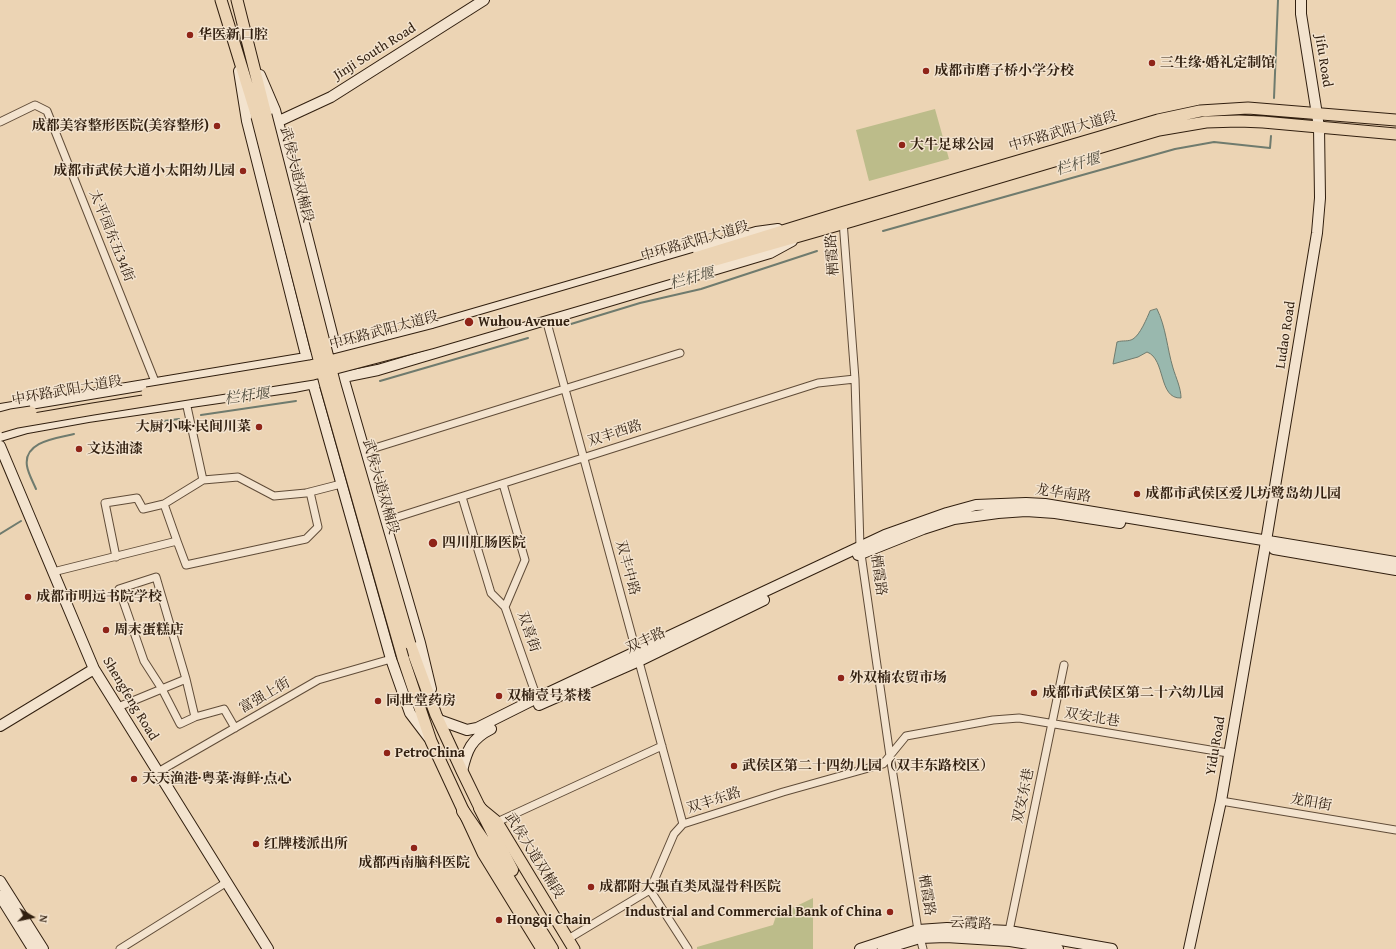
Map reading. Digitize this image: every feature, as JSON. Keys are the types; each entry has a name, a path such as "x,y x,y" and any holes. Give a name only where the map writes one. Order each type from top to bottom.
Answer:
{"highway":[{"path":"480,808 503,863 552,949"},
{"path":"463,810 568,946"}],"main road":[{"name":"武侯大道双楠段","path":"221,0 236,50 261,116 335,385 410,644 438,718 480,808 497,822 568,946"},
{"name":"武侯大道双楠段","path":"237,0 251,54 261,116 325,382 397,658 431,741 482,853 542,949"},
{"name":"中环路武阳大道段","path":"0,427 17,422 92,409 313,374 431,343 798,232 1158,120 1200,111 1248,108 1396,120"},
{"name":"中环路武阳大道段","path":"842,218 1159,130 1206,122 1239,121 1396,134"},
{"name":"中环路武阳大道段","path":"0,418 10,415 310,366 435,334 696,262"}],"street":[{"name":"Jinji South Road","path":"278,122 331,97 484,0"},
{"name":"Jifu Road","path":"1301,0 1301,14 1319,127"},
{"path":"236,50 247,122 306,358 341,484 397,658"},
{"path":"251,54 278,122 336,352 420,643 438,718"},
{"name":"太平园东五34街","path":"0,122 35,105 47,111 156,384"},
{"name":"Ludao Road","path":"1266,544 1317,233 1320,198 1319,127"},
{"name":"栖霞路","path":"842,218 855,378 861,550 890,756 919,934 923,949"},
{"path":"0,409 156,384 336,352 366,345 756,232 798,232"},
{"path":"0,436 35,427 313,383 378,370 770,253 798,232"},
{"name":"双丰中路","path":"546,319 683,824"},
{"path":"365,451 680,353"},
{"name":"双丰西路","path":"385,521 818,383 855,378"},
{"path":"186,402 202,480"},
{"name":"Shengfeng Road","path":"0,446 94,668 268,949"},
{"path":"116,557 105,503 137,498 143,509 164,504 202,480 238,477 274,496 310,492 341,484"},
{"name":"双喜街","path":"503,484 525,560 505,607 537,698"},
{"path":"164,504 186,565 306,539 318,527 310,492"},
{"path":"462,497 492,593 505,607"},
{"name":"龙华南路","path":"861,550 885,545 923,529 954,519 1026,511 1056,513 1266,544"},
{"path":"53,572 178,541"},
{"path":"1266,544 1396,562"},
{"path":"1266,544 1396,570"},
{"name":"Yidu Road","path":"1189,949 1221,801 1228,753 1266,544"},
{"name":"双丰路","path":"462,771 470,748 474,740 480,734 861,550"},
{"path":"195,717 186,679 156,577 119,589 144,661 162,689 180,724 195,717 224,709 235,728"},
{"name":"双丰路","path":"438,718 467,730 477,728 537,698 637,657"},
{"name":"富强上街","path":"158,772 318,680 397,658"},
{"name":"双安东巷","path":"1009,931 1064,665"},
{"path":"0,726 94,668"},
{"path":"118,707 186,679"},
{"name":"双安北巷","path":"890,756 906,736 1008,718 1019,718 1228,753"},
{"path":"497,822 662,746"},
{"name":"双丰东路","path":"650,890 674,834 683,824 783,792 883,764 890,756"},
{"name":"龙阳街","path":"1221,801 1396,830"},
{"path":"0,881 42,949"},
{"path":"120,949 227,882"},
{"path":"568,946 650,890 688,949"},
{"path":"0,896 33,949"},
{"path":"860,949 947,928 1009,931 1112,949"},
{"name":"云霞路","path":"883,949 919,934 1010,941 1058,949"}],"green space":[{"name":"大牛足球公园","path":"935,109 949,159 869,181 856,130"},
{"path":"813,898 813,949 697,949 697,947 773,925 776,916"}],"water":[{"path":"1157,309 1164,330 1181,398 1174,397 1169,392 1165,386 1157,362 1153,356 1147,352 1138,357 1113,364 1117,342 1136,337 1150,311"}],"waterway":[{"name":"栏杆堰","path":"1274,98 1278,0"},
{"name":"栏杆堰","path":"883,231 1175,149 1214,142 1270,148 1271,136"},
{"name":"栏杆堰","path":"571,324 640,303 701,289 817,251"},
{"name":"栏杆堰","path":"380,381 528,338"},
{"name":"栏杆堰","path":"201,415 296,401"},
{"name":"栏杆堰","path":"140,424 179,419"},
{"name":"栏杆堰","path":"36,489 29,475 27,466 27,458 30,451 43,442 74,434"},
{"name":"栏杆堰","path":"0,534 21,521"}],"place":[{"name":"华医新口腔","path":"190,35"},
{"name":"三生缘·婚礼定制馆","path":"1152,63"},
{"name":"成都市磨子桥小学分校","path":"926,71"},
{"name":"成都美容整形医院(美容整形)","path":"217,126"},
{"name":"大牛足球公园","path":"902,145"},
{"name":"成都市武侯大道小太阳幼儿园","path":"243,171"},
{"name":"Wuhou Avenue","path":"469,322"},
{"name":"大厨小味·民间川菜","path":"259,427"},
{"name":"文达油漆","path":"79,449"},
{"name":"成都市武侯区爱儿坊鹭岛幼儿园","path":"1137,494"},
{"name":"四川肛肠医院","path":"433,543"},
{"name":"成都市明远书院学校","path":"28,597"},
{"name":"周末蛋糕店","path":"106,630"},
{"name":"外双楠农贸市场","path":"841,678"},
{"name":"成都市武侯区第二十六幼儿园","path":"1034,693"},
{"name":"双楠壹号茶楼","path":"499,696"},
{"name":"同世堂药房","path":"378,701"},
{"name":"PetroChina","path":"387,753"},
{"name":"武侯区第二十四幼儿园（双丰东路校区）","path":"734,766"},
{"name":"天天渔港·粤菜·海鲜·点心","path":"134,779"},
{"name":"红牌楼派出所","path":"256,844"},
{"name":"成都西南脑科医院","path":"414,848"},
{"name":"成都附大强直类凤湿骨科医院","path":"591,887"},
{"name":"Industrial and Commercial Bank of China","path":"890,912"},
{"name":"Hongqi Chain","path":"499,920"}]}
